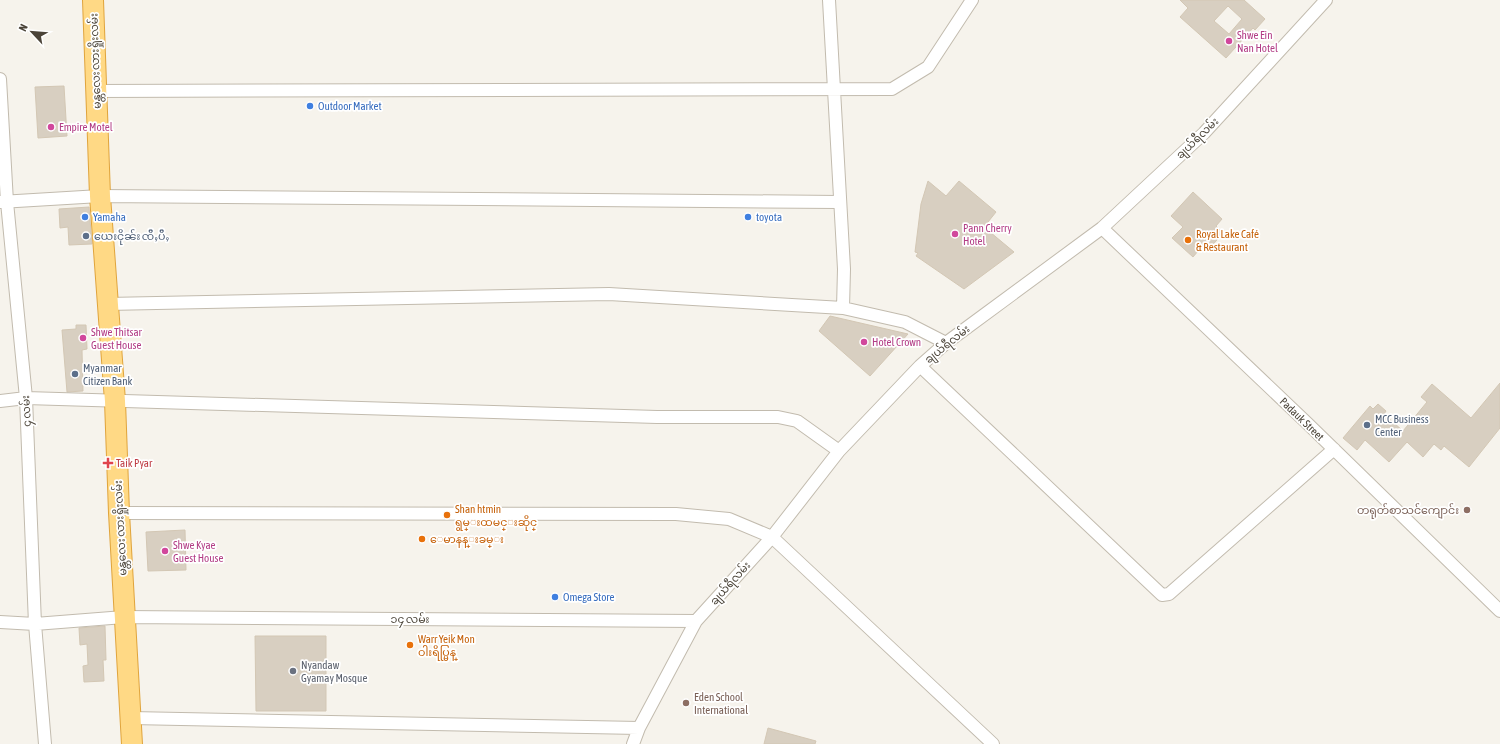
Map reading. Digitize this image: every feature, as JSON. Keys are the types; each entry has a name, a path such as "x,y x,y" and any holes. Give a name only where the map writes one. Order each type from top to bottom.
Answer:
{"highway":[{"name":"မန္တလေး လားရှိုးလမ်း","path":"93,0 95,91 100,196 115,400 124,617 132,744"}],"street":[{"path":"829,0 835,90 839,202 844,269 843,308"},
{"path":"95,91 892,89 928,67 972,0"},
{"name":"ချယ်ရီလမ်း","path":"633,744 638,728 696,621 772,537 839,451 920,366 946,343 1102,228 1204,133 1326,0"},
{"name":"၄ လမ်း","path":"0,79 4,202 26,398 35,624 45,744"},
{"path":"4,202 100,196 839,202"},
{"name":"Padauk Street","path":"1102,228 1334,449 1500,611"},
{"path":"107,304 609,294 843,308 905,322 946,343"},
{"path":"920,366 1162,596 1170,594 1334,449"},
{"path":"0,401 26,398 658,417 778,417 797,421 839,451"},
{"path":"119,514 676,514 729,519 772,537 993,744"},
{"name":"၁၄ လမ်း","path":"0,622 35,624 124,617 696,621"},
{"path":"131,718 638,728"}],"building":[{"path":"1180,0 1244,0 1265,19 1255,30 1253,28 1226,58 1180,17 1188,8","holes":["1228,6 1242,19 1229,34 1214,21"]},
{"path":"64,86 67,136 38,138 35,87"},
{"name":"Pann Cherry Hotel","path":"928,181 946,196 959,181 996,212 984,227 1014,252 964,289 916,256 918,253 915,252 921,204"},
{"path":"1193,192 1222,219 1216,226 1223,233 1209,249 1204,244 1193,257 1172,238 1183,227 1171,216"},
{"path":"89,207 92,244 69,245 68,227 60,228 59,209"},
{"path":"830,316 908,334 870,376 819,331"},
{"path":"76,325 86,325 87,349 82,350 83,391 67,392 62,330 76,329"},
{"path":"1500,383 1500,428 1469,467 1444,446 1441,450 1434,444 1423,457 1407,442 1389,462 1365,440 1357,450 1343,438 1370,406 1373,409 1378,404 1386,411 1384,414 1403,431 1427,402 1421,397 1432,384 1471,418"},
{"path":"185,530 186,570 148,571 146,532"},
{"path":"105,626 106,660 103,660 104,681 84,682 83,666 88,665 87,644 80,645 79,628"},
{"path":"255,636 326,636 326,711 256,711"},
{"path":"768,728 816,741 815,744 764,744"}],"place":[{"name":"Shwe Ein Nan Hotel","path":"1229,41"},
{"name":"Outdoor Market","path":"310,106"},
{"name":"Empire Motel","path":"51,127"},
{"name":"Yamaha","path":"85,217"},
{"name":"toyota","path":"748,217"},
{"name":"Pann Cherry Hotel","path":"955,234"},
{"name":"ယေးငိုၼ်း ၸီႇပီႇ","path":"86,236"},
{"name":"Royal Lake Café & Restaurant","path":"1188,240"},
{"name":"Shwe Thitsar Guest House","path":"83,338"},
{"name":"Hotel Crown","path":"864,342"},
{"name":"Myanmar Citizen Bank","path":"75,374"},
{"name":"MCC Business Center","path":"1367,425"},
{"name":"Taik Pyar","path":"108,463"},
{"name":"တရုတ်စာသင်ကျောင်း","path":"1467,510"},
{"name":"Shan htmin ရွမ္းထမင္းဆိုင္","path":"447,515"},
{"name":"ေမာနန္းခမ္း","path":"422,539"},
{"name":"Shwe Kyae Guest House","path":"165,551"},
{"name":"Omega Store","path":"555,597"},
{"name":"Warr Yeik Mon ဝါးရိပ္မြန္","path":"410,645"},
{"name":"Nyandaw Gyamay Mosque","path":"293,671"},
{"name":"Eden School International","path":"686,703"}]}
